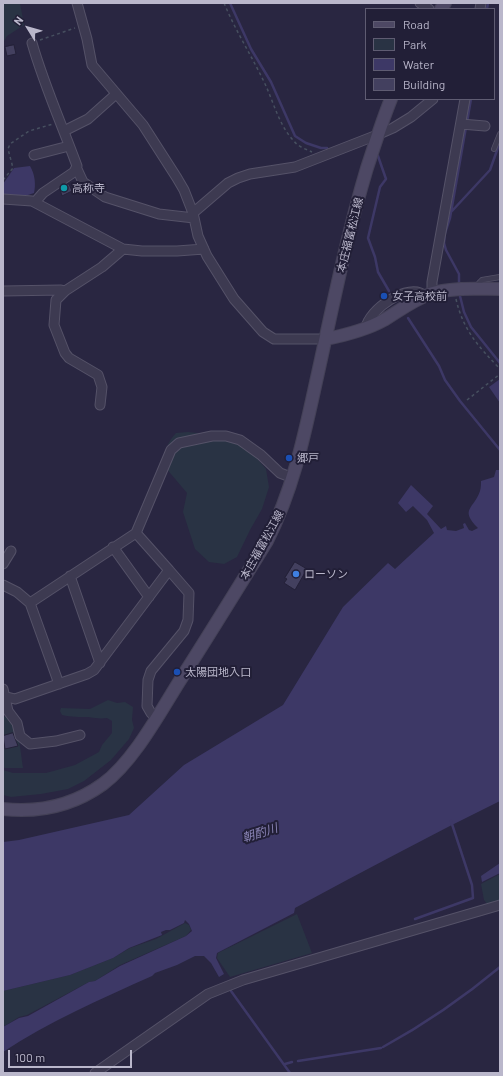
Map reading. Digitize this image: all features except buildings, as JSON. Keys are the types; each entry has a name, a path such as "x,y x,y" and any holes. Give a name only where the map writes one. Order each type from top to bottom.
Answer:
{"main road":[{"name":"本庄福富松江線","path":"3,809 26,810 53,807 74,800 94,790 121,768 157,718 267,541 282,510 293,478 303,440 354,212 377,135 391,100"},
{"path":"326,339 366,328 384,320 428,295 454,290 500,288"}],"street":[{"path":"77,3 88,39 92,65 143,125 184,190 193,215 198,236 206,256 234,299 263,332 274,339 326,339"},
{"path":"32,43 52,102 83,182 105,197 159,214 193,215 220,189 238,178 250,174 296,167 377,135 394,128 412,117 432,100"},
{"path":"62,126 88,119 116,94"},
{"path":"428,295 465,125 465,100"},
{"path":"465,125 485,126"},
{"path":"34,155 70,146"},
{"path":"35,202 44,193 77,169"},
{"path":"3,200 32,200 123,249 142,251 177,251 204,249"},
{"path":"100,405 102,387 98,375 69,358 65,353 54,325 56,300 65,291 102,267 123,249"},
{"path":"3,291 65,291"},
{"path":"30,603 136,533 171,450 179,443 212,436 226,436 240,440 261,455 280,473 293,478"},
{"path":"136,533 189,593 188,620 184,631 151,671 147,687 147,706 151,713 157,718"},
{"path":"113,547 149,597"},
{"path":"3,564 11,551"},
{"path":"3,694 15,699 87,674 94,670 169,570"},
{"path":"70,576 100,663"},
{"path":"3,585 17,592 30,603 59,684"},
{"path":"3,694 8,711 17,723 20,736 30,744 56,741 80,735"},
{"path":"95,1073 208,994 243,980 500,905"}],"lane":[{"path":"494,149 500,134"},
{"path":"479,289 479,283 482,280 500,277"}],"path":[{"path":"224,3 289,136 297,144 324,156"},
{"path":"32,43 83,24"},
{"path":"3,180 13,168 8,149 10,144 29,131 62,126"},
{"path":"454,290 463,323 480,348 500,369"},
{"path":"467,400 500,374"}],"green space":[{"path":"3,3 20,3 24,25 7,36 3,43"},
{"path":"188,432 215,435 249,449 266,469 269,487 262,509 237,557 224,564 209,562 195,549 183,512 187,493 165,467 166,452 170,441 176,433"},
{"path":"108,700 117,703 125,702 133,707 132,720 134,728 129,739 111,760 84,781 68,789 11,797 3,795 3,770 13,773 46,773 75,765 99,752 102,745 112,733 112,721 107,718 62,715 60,711 61,708 90,709"},
{"path":"7,715 17,734 23,768 3,767 3,718"},
{"path":"500,874 500,903 488,905 484,900 481,884"},
{"path":"297,914 312,953 230,977 217,958 218,953"},
{"path":"185,923 189,925 191,930 186,936 120,965 95,981 89,982 27,1015 19,1017 3,1027 3,991 70,975 113,958 130,948 156,939"}],"water":[{"path":"30,166 35,180 34,193 25,196 3,196 3,184 14,168"},
{"path":"500,379 500,403 489,387"},
{"name":"朝酌川","path":"496,470 500,470 500,801 346,880 295,908 294,913 217,953 216,958 224,974 219,977 211,963 204,956 195,956 177,965 155,973 152,976 76,1011 20,1041 3,1052 3,1027 19,1018 28,1016 89,982 95,981 120,966 186,936 192,931 189,924 185,920 184,923 170,930 161,932 162,935 129,948 113,958 70,975 3,991 3,842 19,840 129,815 184,765 283,705 343,607 388,563 395,569 434,533 427,520 413,506 406,512 398,503 411,485 433,506 427,514 441,529 446,526 447,530 456,531 464,528 463,524 465,523 469,530 472,531 478,528 469,517 469,513 480,491 481,481 494,477"},
{"path":"500,863 500,873 482,882 481,876"}],"waterway":[{"path":"230,3 251,49 271,82 295,136 306,143 321,148 327,148"},
{"path":"487,8 488,3"},
{"path":"467,122 471,100"},
{"path":"459,283 459,274 446,250 444,243 445,233 450,218 466,127"},
{"path":"452,211 490,170 500,142"},
{"path":"378,156 386,179 380,187 368,238 375,257 378,272 389,291"},
{"path":"460,296 464,312 471,327 500,363"},
{"path":"408,318 439,366 445,380 500,450"},
{"path":"415,919 473,898 472,885 451,821"},
{"path":"383,1047 444,1010 500,967"},
{"path":"231,991 290,1073"},
{"path":"298,1061 381,1048"},
{"path":"285,1064 292,1062"}],"place":[{"name":"高称寺","path":"64,188"},
{"name":"女子高校前","path":"384,296"},
{"name":"郷戸","path":"289,458"},
{"name":"ローソン","path":"296,574"},
{"name":"太陽団地入口","path":"177,672"}]}
